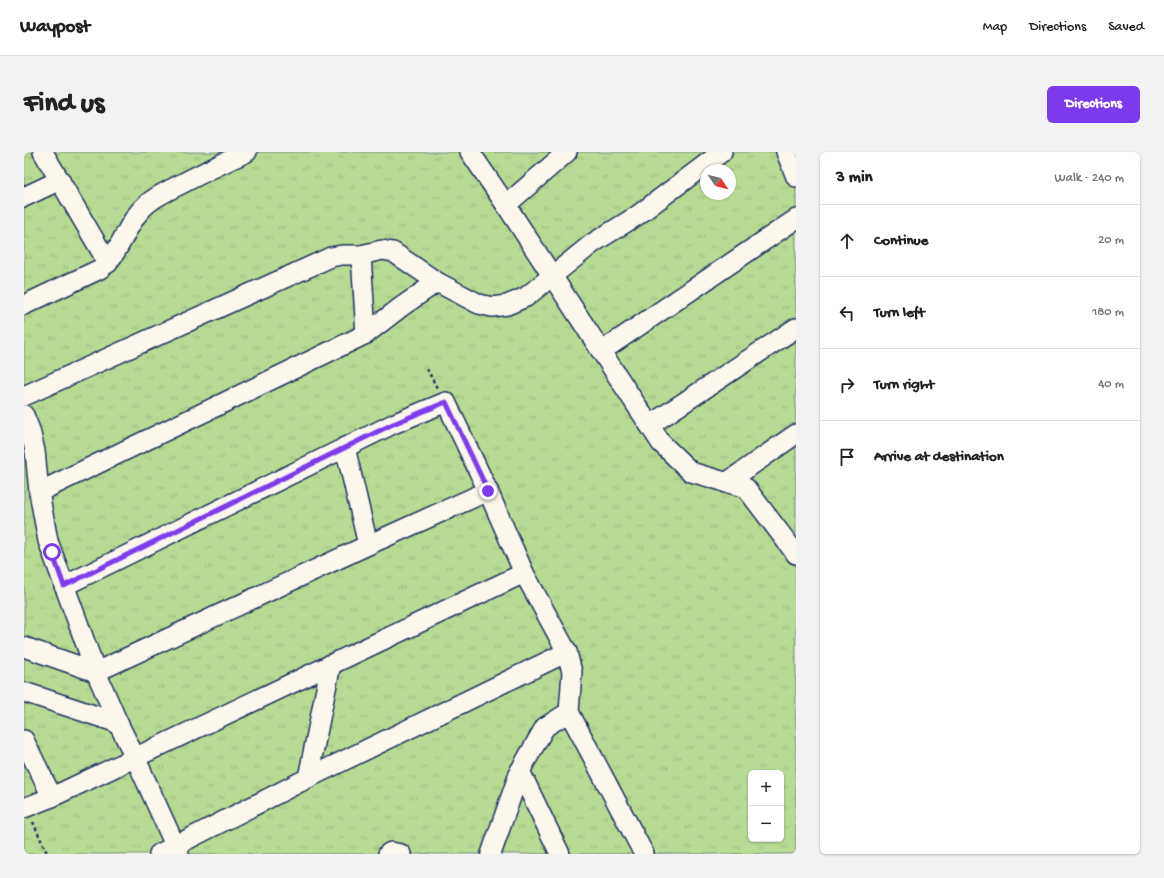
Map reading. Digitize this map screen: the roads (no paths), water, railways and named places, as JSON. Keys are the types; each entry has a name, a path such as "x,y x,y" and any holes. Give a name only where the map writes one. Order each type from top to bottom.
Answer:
{"street":[{"path":"43,152 108,263"},
{"path":"24,305 100,269 108,263 133,219 141,209 154,198 247,152"},
{"path":"470,152 553,276 661,443 691,472 746,488 795,551"},
{"path":"506,205 567,152"},
{"path":"24,396 331,257 342,255 361,255 382,250 393,252 437,282 479,304 492,307 507,305 526,297 593,242 638,215 722,152"},
{"path":"786,152 796,177"},
{"path":"24,197 60,180"},
{"path":"602,351 796,219"},
{"path":"361,255 366,334"},
{"path":"39,492 366,334 437,282"},
{"path":"650,425 796,328"},
{"path":"64,586 345,447 393,424 446,402 488,491 524,573 567,652 572,672 569,712 644,854"},
{"path":"24,415 30,430 35,451 39,492 48,540 96,672 118,723 135,757 171,851 232,816 567,652"},
{"path":"726,483 796,434"},
{"path":"345,447 368,545"},
{"path":"24,472 39,492"},
{"path":"24,647 96,672 368,545 488,491"},
{"path":"25,808 52,797 524,573"},
{"path":"308,778 331,664"},
{"path":"24,692 118,723"},
{"path":"491,854 520,771 544,726 569,712"},
{"path":"24,740 52,797"},
{"path":"520,771 560,854"},
{"path":"388,854 391,852 400,854"}]}
